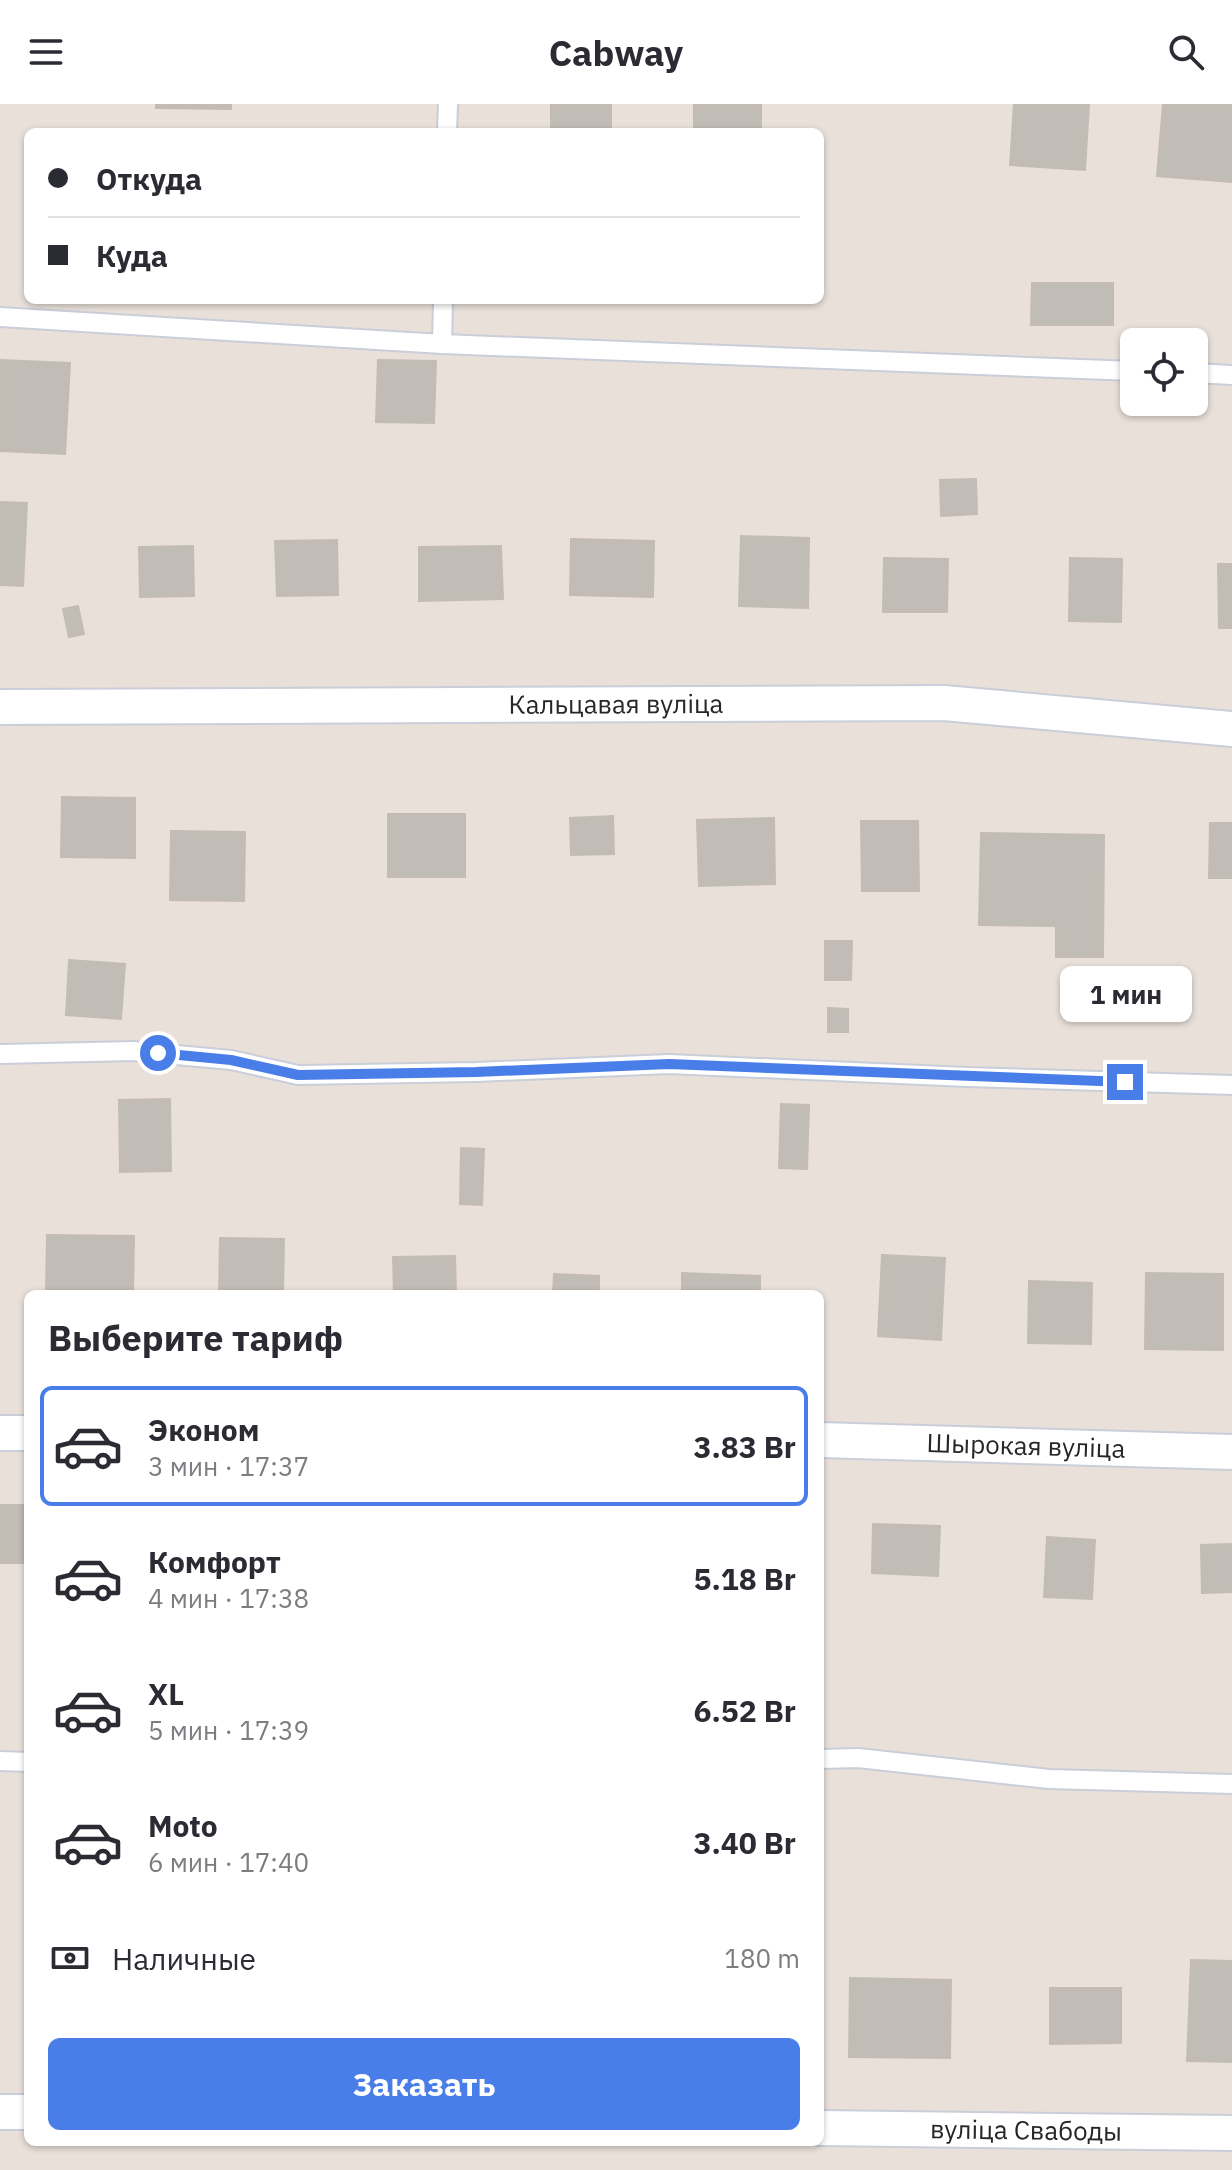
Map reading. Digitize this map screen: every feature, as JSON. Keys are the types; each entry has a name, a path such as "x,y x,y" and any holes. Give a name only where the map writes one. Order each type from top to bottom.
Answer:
{"street":[{"name":"Кальцавая вуліца","path":"0,707 944,703 1232,729"},
{"path":"0,1433 24,1433"},
{"name":"Шырокая вуліца","path":"824,1440 1232,1452"},
{"path":"0,2112 24,2112"},
{"name":"вуліца Свабоды","path":"824,2128 1232,2133"}],"lane":[{"path":"447,128 448,104"},
{"path":"442,344 443,304"},
{"path":"0,317 442,344 1120,370"},
{"path":"1208,374 1232,375"},
{"path":"0,1054 133,1051 231,1060 298,1075 669,1064 1232,1085"},
{"path":"824,1759 858,1758 1049,1779 1232,1784"},
{"path":"0,1761 24,1762"}],"building":[{"path":"156,104 231,104 231,109 156,108"},
{"path":"551,104 611,104 611,128 551,128"},
{"path":"694,104 761,104 761,128 694,128"},
{"path":"1014,104 1089,104 1085,170 1010,165"},
{"path":"1163,104 1232,104 1232,182 1157,176"},
{"path":"1032,283 1113,283 1113,325 1031,325"},
{"path":"0,360 70,363 65,454 0,451"},
{"path":"378,360 436,361 434,423 376,422"},
{"path":"976,479 977,514 941,516 940,480"},
{"path":"0,502 27,503 23,586 0,585"},
{"path":"741,536 809,538 808,608 739,606"},
{"path":"571,539 654,541 653,597 570,595"},
{"path":"337,540 338,595 277,596 275,541"},
{"path":"193,546 194,596 140,597 139,547"},
{"path":"501,546 503,599 419,601 419,547"},
{"path":"884,558 948,559 947,612 883,612"},
{"path":"1070,558 1122,559 1121,622 1069,621"},
{"path":"1218,564 1232,564 1232,628 1219,628"},
{"path":"78,606 84,634 69,637 63,609"},
{"path":"62,797 135,798 135,858 61,857"},
{"path":"388,814 465,814 465,877 388,877"},
{"path":"613,816 614,854 571,855 570,818"},
{"path":"774,818 775,884 699,886 697,820"},
{"path":"861,821 918,821 919,891 862,891"},
{"path":"1210,823 1232,823 1232,878 1209,878"},
{"path":"171,831 245,832 244,901 170,900"},
{"path":"981,833 1104,835 1103,957 1056,957 1056,926 979,925"},
{"path":"825,941 852,941 851,980 825,980"},
{"path":"69,960 125,964 121,1019 66,1015"},
{"path":"828,1008 848,1009 848,1032 828,1032"},
{"path":"170,1099 171,1171 120,1172 119,1100"},
{"path":"781,1104 809,1105 807,1169 779,1168"},
{"path":"461,1148 484,1149 482,1205 460,1204"},
{"path":"47,1235 134,1236 133,1290 46,1290"},
{"path":"220,1238 284,1239 283,1290 219,1290"},
{"path":"882,1255 945,1258 941,1340 878,1336"},
{"path":"455,1256 456,1290 394,1290 393,1257"},
{"path":"682,1273 760,1276 760,1290 682,1290"},
{"path":"1146,1273 1223,1274 1223,1350 1145,1349"},
{"path":"554,1274 599,1276 599,1290 553,1290"},
{"path":"1029,1281 1092,1283 1091,1344 1028,1343"},
{"path":"0,1505 24,1505 24,1563 0,1563"},
{"path":"873,1524 940,1526 938,1576 872,1573"},
{"path":"1047,1537 1095,1540 1092,1599 1044,1597"},
{"path":"1232,1544 1232,1592 1202,1593 1201,1545"},
{"path":"1191,1960 1232,1961 1232,2062 1187,2061"},
{"path":"850,1978 951,1980 950,2058 849,2057"},
{"path":"1050,1988 1121,1988 1121,2043 1050,2044"}],"route":[{"path":"158,1053 231,1060 298,1075 669,1064 1125,1082"}]}
